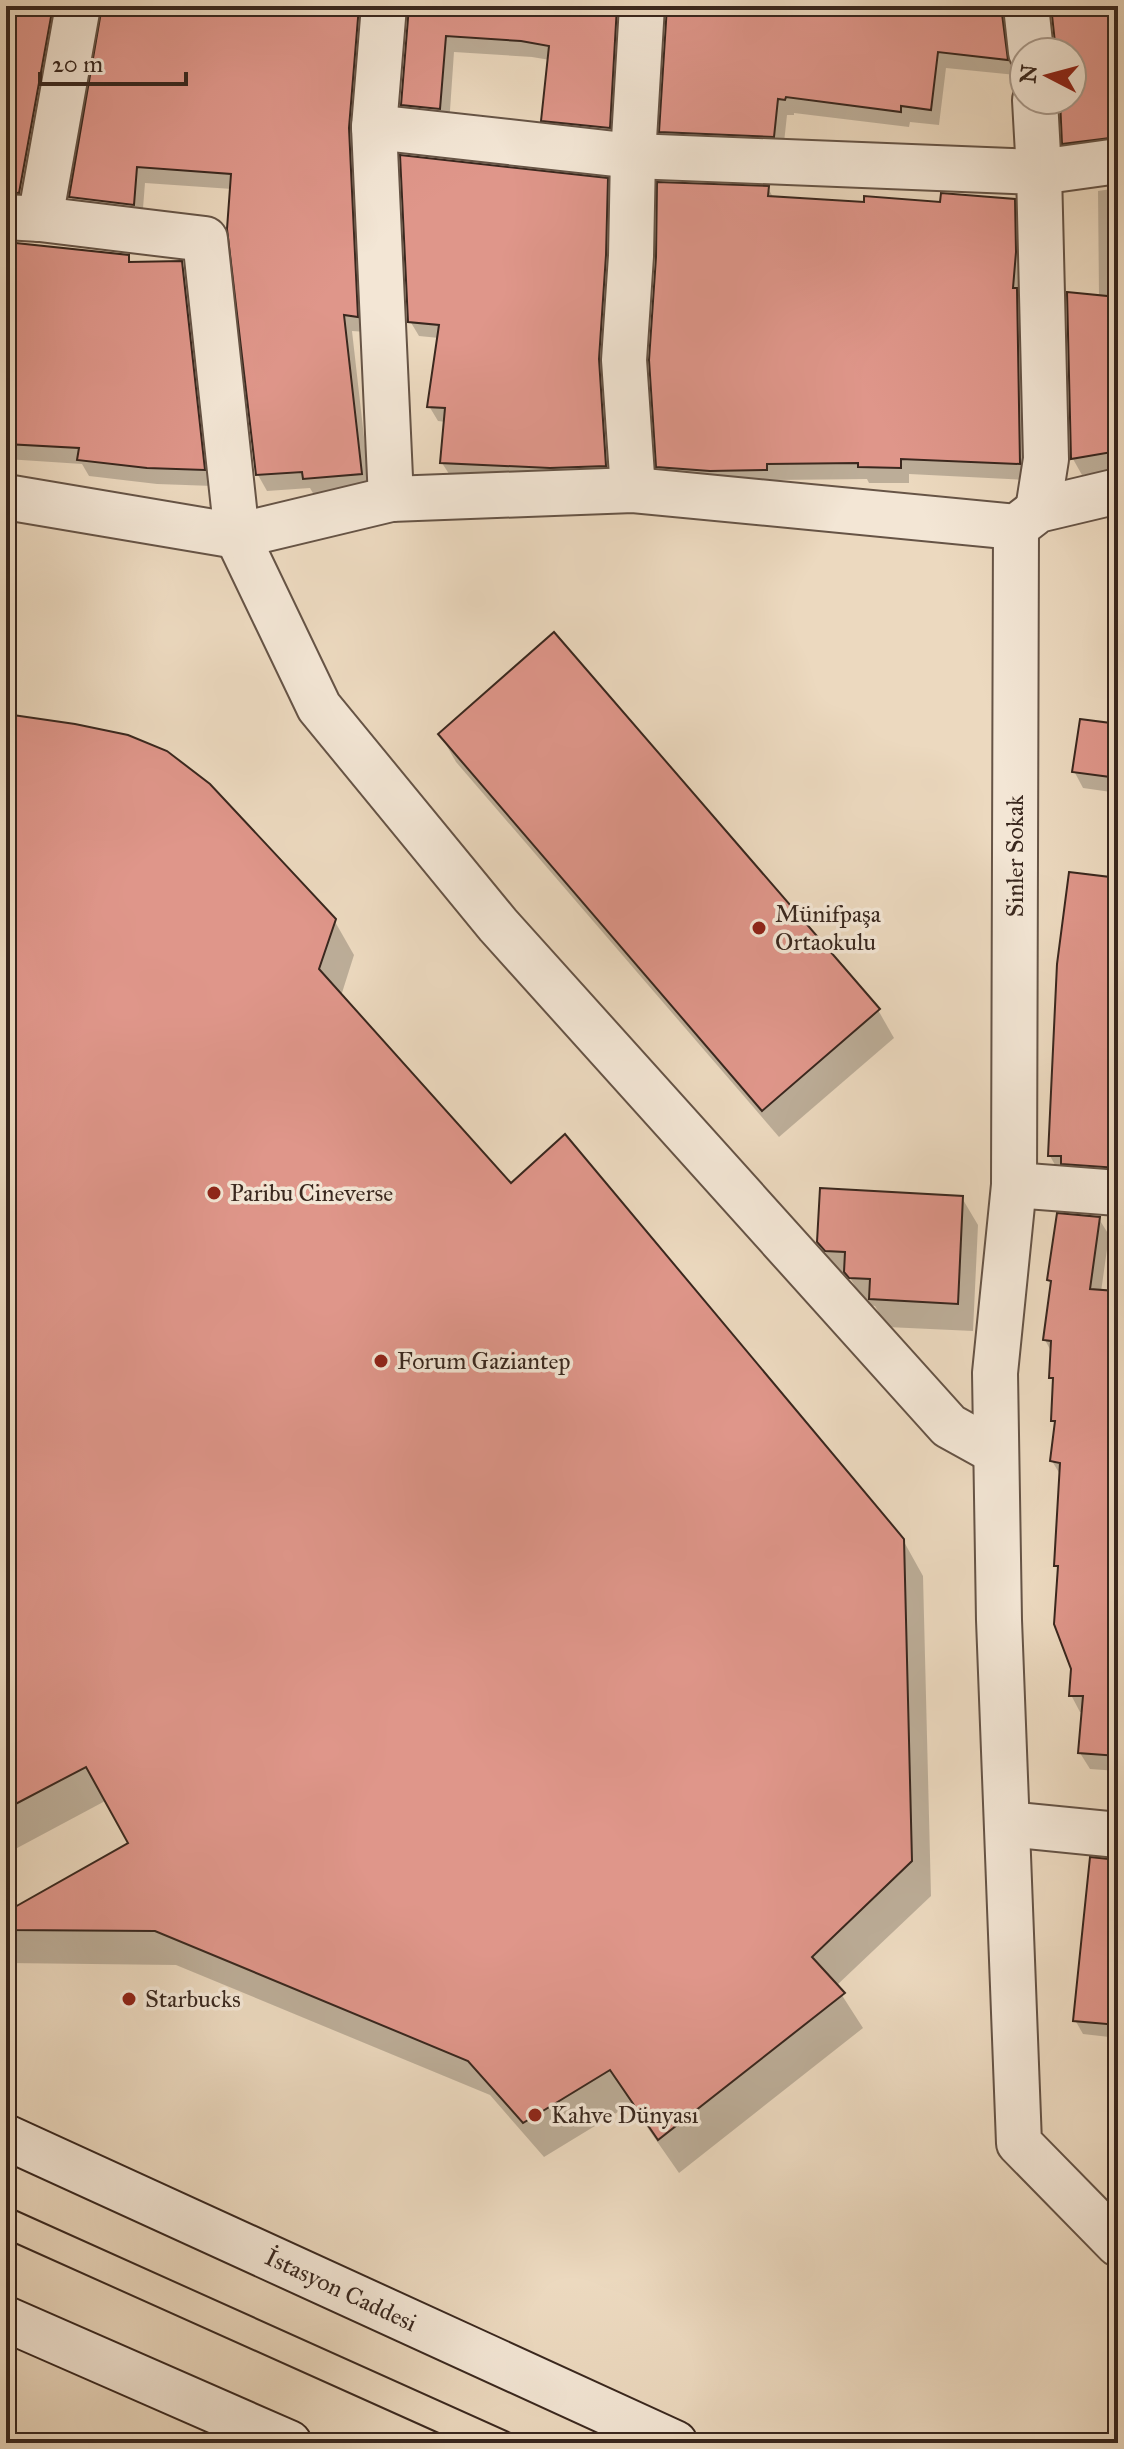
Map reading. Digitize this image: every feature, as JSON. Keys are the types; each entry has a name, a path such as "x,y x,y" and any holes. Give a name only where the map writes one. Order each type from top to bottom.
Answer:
{"street":[{"path":"78,6 23,218 205,239 237,536 319,707 498,925 949,1426 996,1452"},
{"path":"384,6 374,127 391,499"},
{"path":"633,490 624,360 642,6"},
{"path":"1026,6 1029,36"},
{"name":"Sinler Sokak","path":"1036,116 1046,459 1027,518 1014,1185 995,1373 999,1620 1019,2143 1115,2238"},
{"path":"374,127 633,156 1039,172 1118,161"},
{"path":"6,497 237,536 391,499 633,490 1027,518 1118,491"},
{"path":"1014,1185 1118,1193"},
{"path":"1007,1824 1118,1835"},
{"name":"İstasyon Caddesi","path":"6,2137 675,2443"},
{"path":"6,2319 289,2443"}],"building":[{"path":"6,6 53,6 19,193 6,192"},
{"path":"102,6 359,6 349,128 358,317 344,315 362,474 303,479 302,472 256,475 227,229 231,174 137,167 134,205 69,197"},
{"path":"409,6 617,6 610,128 541,121 549,46 521,41 446,36 440,109 401,105"},
{"path":"667,6 1001,6 1008,60 938,52 931,110 901,106 901,112 786,97 785,100 778,99 774,137 659,132"},
{"path":"1051,6 1118,6 1118,137 1062,144 1061,116 1088,116 1088,36 1054,36"},
{"path":"400,155 608,178 599,359 606,466 550,468 440,463 445,408 427,407 439,325 408,322"},
{"path":"657,182 769,186 768,196 864,202 864,196 940,202 941,193 1015,199 1013,288 1017,288 1020,464 901,459 901,468 858,467 858,463 767,464 767,470 710,471 656,467 649,360"},
{"path":"6,242 129,255 129,262 182,261 205,470 147,468 77,460 79,448 6,444"},
{"path":"1067,292 1117,297 1113,352 1118,353 1118,369 1111,417 1118,451 1071,459"},
{"path":"554,632 880,1009 762,1111 438,734"},
{"name":"Forum Gaziantep","path":"6,714 128,735 167,751 210,784 336,919 319,969 511,1183 565,1134 904,1539 912,1861 812,1957 845,1993 658,2140 610,2070 523,2123 468,2061 155,1931 6,1930 6,1912 128,1843 86,1767 6,1809"},
{"path":"1080,719 1118,724 1118,778 1072,772"},
{"path":"1069,872 1118,878 1118,1168 1061,1164 1061,1156 1048,1156 1057,964"},
{"path":"820,1188 963,1196 958,1304 869,1299 870,1279 849,1278 844,1272 845,1252 825,1251 817,1242"},
{"path":"1057,1213 1100,1217 1090,1289 1116,1291 1113,1342 1118,1343 1118,1756 1078,1753 1083,1696 1069,1696 1071,1669 1054,1624 1060,1463 1050,1461 1055,1421 1051,1421 1051,1341 1043,1340 1051,1281 1047,1280"},
{"path":"1090,1857 1118,1860 1118,2025 1073,2021"}],"tram line":[{"path":"6,2206 533,2443"},
{"path":"6,2239 461,2443"}],"place":[{"name":"Münifpaşa Ortaokulu","path":"759,928"},
{"name":"Paribu Cineverse","path":"214,1193"},
{"name":"Forum Gaziantep","path":"381,1361"},
{"name":"Starbucks","path":"129,1999"},
{"name":"Kahve Dünyası","path":"535,2115"}]}
